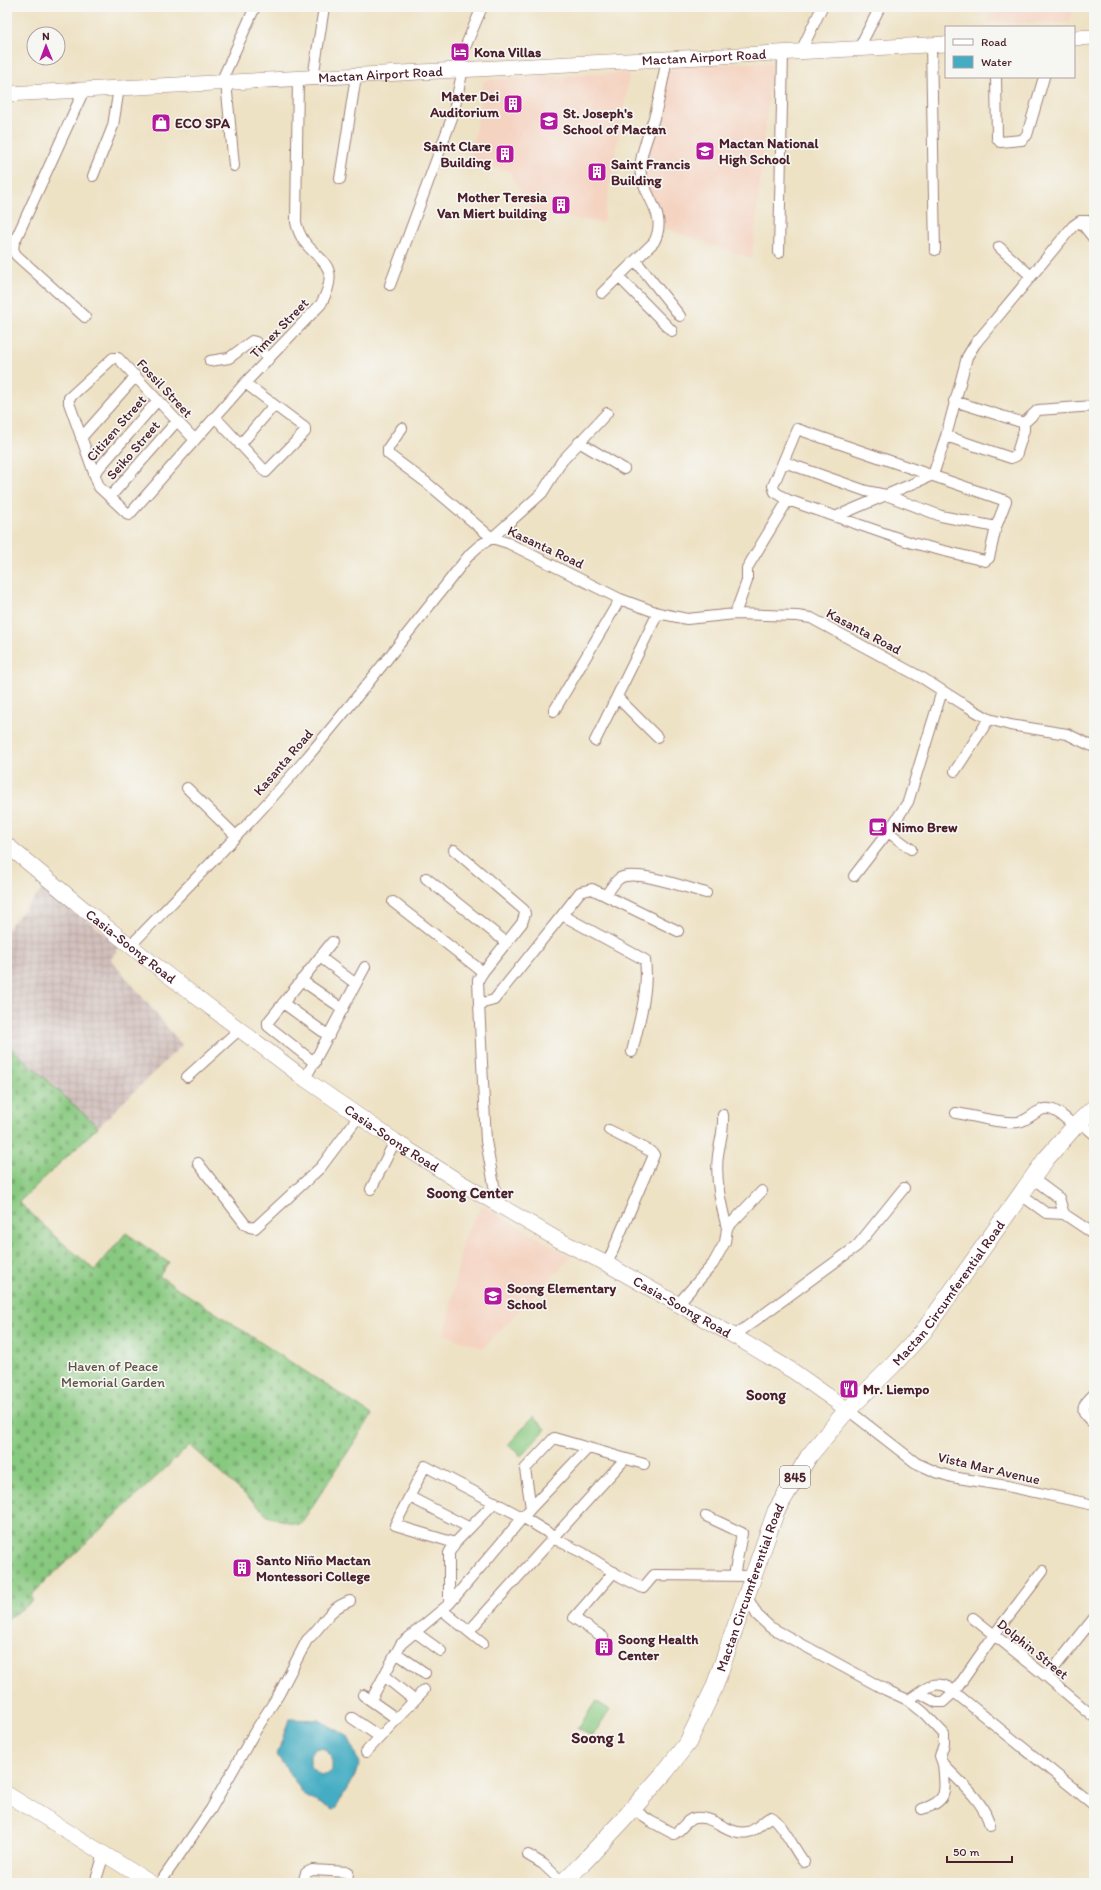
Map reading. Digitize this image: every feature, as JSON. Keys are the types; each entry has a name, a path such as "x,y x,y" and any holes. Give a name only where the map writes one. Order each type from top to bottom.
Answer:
{"main road":[{"name":"Mactan Circumferential Road","path":"562,1883 581,1865 633,1809 665,1772 688,1742 714,1688 776,1511 793,1480 809,1456 848,1410 893,1365 923,1332 1032,1178 1077,1124 1094,1108"}],"street":[{"path":"234,166 223,82 255,7"},
{"path":"313,78 324,7"},
{"path":"390,285 453,115 461,56 482,7"},
{"path":"801,51 822,7"},
{"path":"859,48 880,7"},
{"path":"1075,38 1094,37"},
{"name":"Mactan Airport Road","path":"7,94 945,44"},
{"path":"931,45 935,250"},
{"path":"779,253 783,52"},
{"path":"602,293 654,242 659,232 658,216 641,176 641,161 657,107 667,58"},
{"path":"340,179 356,76"},
{"name":"Timex Street","path":"110,497 129,515 245,383 321,304 328,290 331,276 324,263 298,234 296,222 298,78"},
{"path":"996,78 997,138 1000,142 1022,140 1027,135 1044,78"},
{"path":"93,176 113,126 119,88"},
{"path":"84,90 14,243 13,249 16,255 85,316"},
{"path":"837,516 933,475 946,436 954,401 967,357 975,344 1073,226 1080,221 1094,221"},
{"path":"1080,221 1094,239"},
{"path":"999,247 1031,276"},
{"path":"636,260 680,316"},
{"path":"619,277 672,331"},
{"path":"210,361 229,358 252,341 256,342 268,360"},
{"name":"Fossil Street","path":"81,438 69,403 70,398 113,358 118,358 195,440"},
{"path":"110,497 99,487 81,438 136,376"},
{"path":"215,417 266,472 305,432 305,428 245,383"},
{"name":"Citizen Street","path":"94,474 158,400"},
{"path":"954,401 1024,423"},
{"path":"240,444 274,405"},
{"path":"946,436 1014,458 1024,430 1024,423 1038,410 1094,406"},
{"path":"402,428 388,448 388,454 427,483 492,538 542,493 562,461 606,413"},
{"name":"Seiko Street","path":"110,497 177,421"},
{"path":"797,429 1006,501 996,527 989,558 985,560 912,543 788,500 774,492 773,486 784,462 797,429"},
{"path":"579,442 624,469"},
{"path":"784,462 866,491 886,495 941,516 996,527"},
{"path":"735,614 746,585 747,568 788,500"},
{"name":"Kasanta Road","path":"131,945 236,836 308,757 394,653 470,554 480,545 492,538 508,543 620,599 658,613 687,619 735,614 797,616 811,618 924,679 989,718 1010,725 1067,734 1094,747"},
{"path":"554,711 620,599"},
{"path":"595,741 658,613"},
{"path":"854,876 888,832 908,802 942,691"},
{"path":"617,697 657,737"},
{"path":"955,771 989,718"},
{"path":"187,788 236,836"},
{"path":"888,832 911,849"},
{"name":"Casia-Soong Road","path":"7,845 85,910 169,976 305,1079 395,1141 458,1181 555,1238 607,1264 793,1371 848,1410"},
{"path":"454,850 524,910 525,918 478,980 486,1141 496,1202"},
{"path":"606,895 616,881 627,876 647,877 706,893"},
{"path":"426,878 507,943"},
{"path":"480,1004 494,1000 580,892 592,888 678,930"},
{"path":"393,902 483,972"},
{"path":"562,915 645,960 647,973 643,1004 632,1052"},
{"path":"315,1063 268,1026 269,1019 332,942"},
{"path":"320,957 356,984"},
{"path":"305,1079 315,1063 365,967"},
{"path":"301,980 343,1009"},
{"path":"283,1003 329,1036"},
{"path":"187,1077 240,1029"},
{"path":"956,1112 1004,1122 1018,1122 1027,1120 1047,1108 1094,1134"},
{"path":"678,1304 701,1279 717,1258 725,1242 727,1228 717,1173 718,1155 724,1126 723,1115"},
{"path":"198,1163 245,1224 255,1228 321,1167 359,1116"},
{"path":"607,1264 654,1155 652,1152 609,1130"},
{"path":"371,1189 395,1141"},
{"path":"1032,1178 1059,1198 1064,1214"},
{"path":"734,1336 857,1246 904,1188"},
{"path":"727,1228 762,1191"},
{"path":"1021,1195 1046,1213 1064,1214 1094,1234"},
{"path":"1094,1394 1086,1402 1083,1411 1084,1415 1094,1424"},
{"name":"Vista Mar Avenue","path":"848,1410 916,1462 936,1472 952,1477 1007,1486 1094,1505"},
{"path":"531,1508 525,1469 526,1465 554,1438 644,1464"},
{"path":"397,1719 366,1698 384,1676 401,1644 445,1607 524,1518 531,1508 588,1448"},
{"path":"469,1631 625,1459"},
{"path":"455,1544 395,1525 425,1466 524,1518 547,1532 553,1538 583,1553 643,1588 654,1575 753,1576"},
{"path":"410,1497 470,1528"},
{"path":"483,1643 445,1607 449,1553 455,1544 495,1502"},
{"path":"706,1516 742,1533 734,1576"},
{"path":"920,1693 936,1702 943,1702 955,1691 994,1635 1043,1571"},
{"path":"603,1637 574,1618 614,1572"},
{"path":"746,1595 757,1615 770,1627 886,1690 908,1700 924,1713 944,1734 944,1744 940,1756 943,1764 945,1794 941,1801 922,1809"},
{"path":"160,1883 211,1809 254,1732 279,1694 307,1640 314,1634 331,1611 339,1605 350,1601"},
{"name":"Dolphin Street","path":"973,1618 1094,1717"},
{"path":"1047,1677 1091,1630 1094,1618"},
{"path":"415,1632 441,1651"},
{"path":"396,1653 425,1673"},
{"path":"384,1676 414,1700"},
{"path":"908,1700 932,1685 940,1684 955,1691 1094,1805"},
{"path":"366,1752 424,1690"},
{"path":"352,1718 380,1737"},
{"path":"943,1764 980,1802 988,1816 990,1826"},
{"path":"7,1794 151,1883"},
{"path":"633,1809 650,1821 674,1834 686,1822 695,1818 711,1819 736,1832 748,1832 771,1817 779,1824 795,1851 804,1862"},
{"path":"95,1883 104,1854"},
{"path":"528,1855 543,1864 562,1883"},
{"path":"302,1883 306,1873 312,1870 348,1872 347,1883"}],"shaded area":[{"path":"992,7 1073,7 1070,23 988,22"},
{"name":"Mactan National High School","path":"772,63 752,259 662,227 642,171 669,64"},
{"name":"St. Joseph's School of Mactan","path":"630,72 603,223 532,212 509,171 470,162 484,80"},
{"path":"44,888 120,945 111,959 182,1045 98,1127 7,1044 7,929"},
{"name":"Soong Elementary School","path":"482,1206 571,1257 483,1348 445,1335 463,1239"}],"green space":[{"name":"Haven of Peace Memorial Garden","path":"7,1044 98,1127 19,1202 58,1239 95,1270 126,1233 169,1263 159,1276 372,1415 300,1525 270,1517 190,1445 48,1579 33,1594 32,1602 7,1619"},
{"path":"533,1417 546,1429 521,1456 508,1445"},
{"path":"596,1701 610,1710 592,1737 578,1728"}],"water":[{"path":"289,1719 319,1720 348,1736 360,1766 336,1808 333,1810 305,1796 277,1755","holes":["317,1748 325,1749 332,1757 332,1770 326,1775 321,1775 310,1766 310,1754"]}],"place":[{"name":"Kona Villas","path":"460,52"},
{"name":"Mater Dei Auditorium","path":"513,104"},
{"name":"St. Joseph's School of Mactan","path":"549,121"},
{"name":"ECO SPA","path":"161,123"},
{"name":"Mactan National High School","path":"705,151"},
{"name":"Saint Clare Building","path":"505,154"},
{"name":"Saint Francis Building","path":"597,172"},
{"name":"Mother Teresia Van Miert building","path":"561,205"},
{"name":"Nimo Brew","path":"878,827"},
{"name":"Soong Elementary School","path":"493,1296"},
{"name":"Mr. Liempo","path":"849,1389"},
{"name":"Santo Niño Mactan Montessori College","path":"242,1568"},
{"name":"Soong Health Center","path":"604,1647"}],"district":[{"name":"Soong Center","path":"470,1193"},
{"name":"Soong","path":"766,1395"},
{"name":"Soong 1","path":"598,1737"}]}
